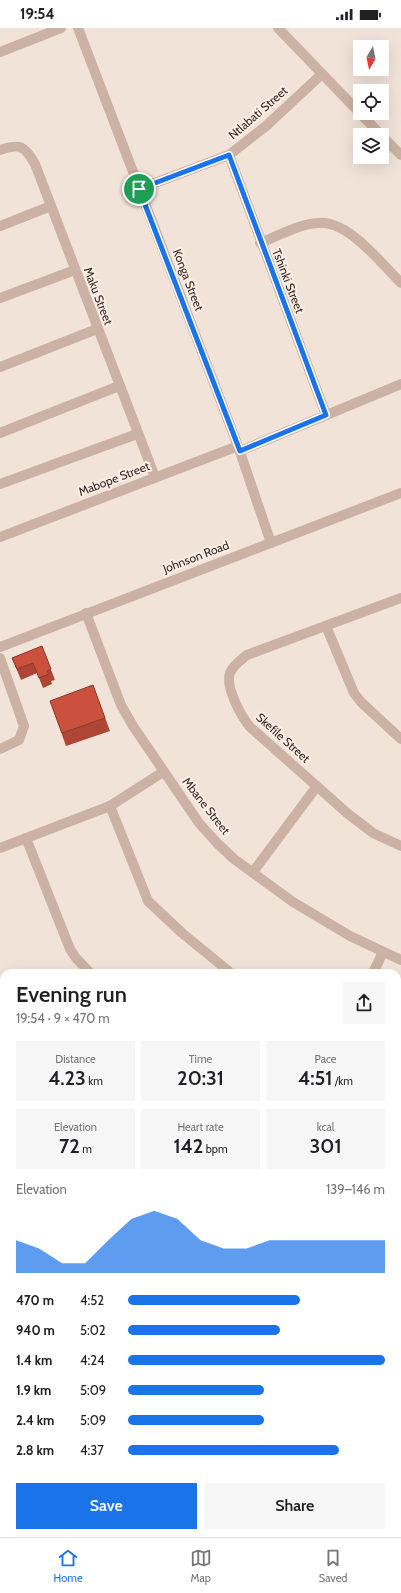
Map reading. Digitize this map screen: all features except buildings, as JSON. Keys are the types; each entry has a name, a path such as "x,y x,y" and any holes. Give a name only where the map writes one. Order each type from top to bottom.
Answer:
{"street":[{"path":"0,52 61,28"},
{"name":"Konga Street","path":"78,28 239,449 271,543"},
{"path":"278,28 375,128"},
{"name":"Ntlabati Street","path":"139,189 229,155 266,126 322,74"},
{"path":"389,142 401,155"},
{"name":"Maku Street","path":"0,150 19,146 26,149 35,164 137,434 155,477"},
{"name":"Tshinki Street","path":"229,155 260,243 326,415"},
{"path":"0,226 51,206"},
{"path":"260,243 309,225 329,223 339,226 351,234 401,283"},
{"path":"0,298 75,270"},
{"path":"0,367 97,329"},
{"name":"Mabope Street","path":"0,537 155,477 239,449 401,384"},
{"path":"0,433 119,386"},
{"path":"0,484 137,434"},
{"name":"Johnson Road","path":"0,647 401,493"},
{"name":"Skefile Street","path":"401,598 247,655 233,667 228,681 239,710 250,727 362,825 401,846"},
{"name":"Mbane Street","path":"86,613 121,705 132,726 199,823 217,843 234,859 292,902 323,921 401,960"},
{"path":"326,626 354,693 361,702 401,739"},
{"path":"0,658 24,726 19,740 0,750"},
{"path":"0,848 110,806 163,772"},
{"path":"253,872 316,786"},
{"path":"110,806 148,901 182,933 226,969"},
{"path":"26,838 70,949 86,969"},
{"path":"375,969 383,952"}],"route":[{"path":"229,155 260,243 326,415 240,451 139,189 229,155"}]}
